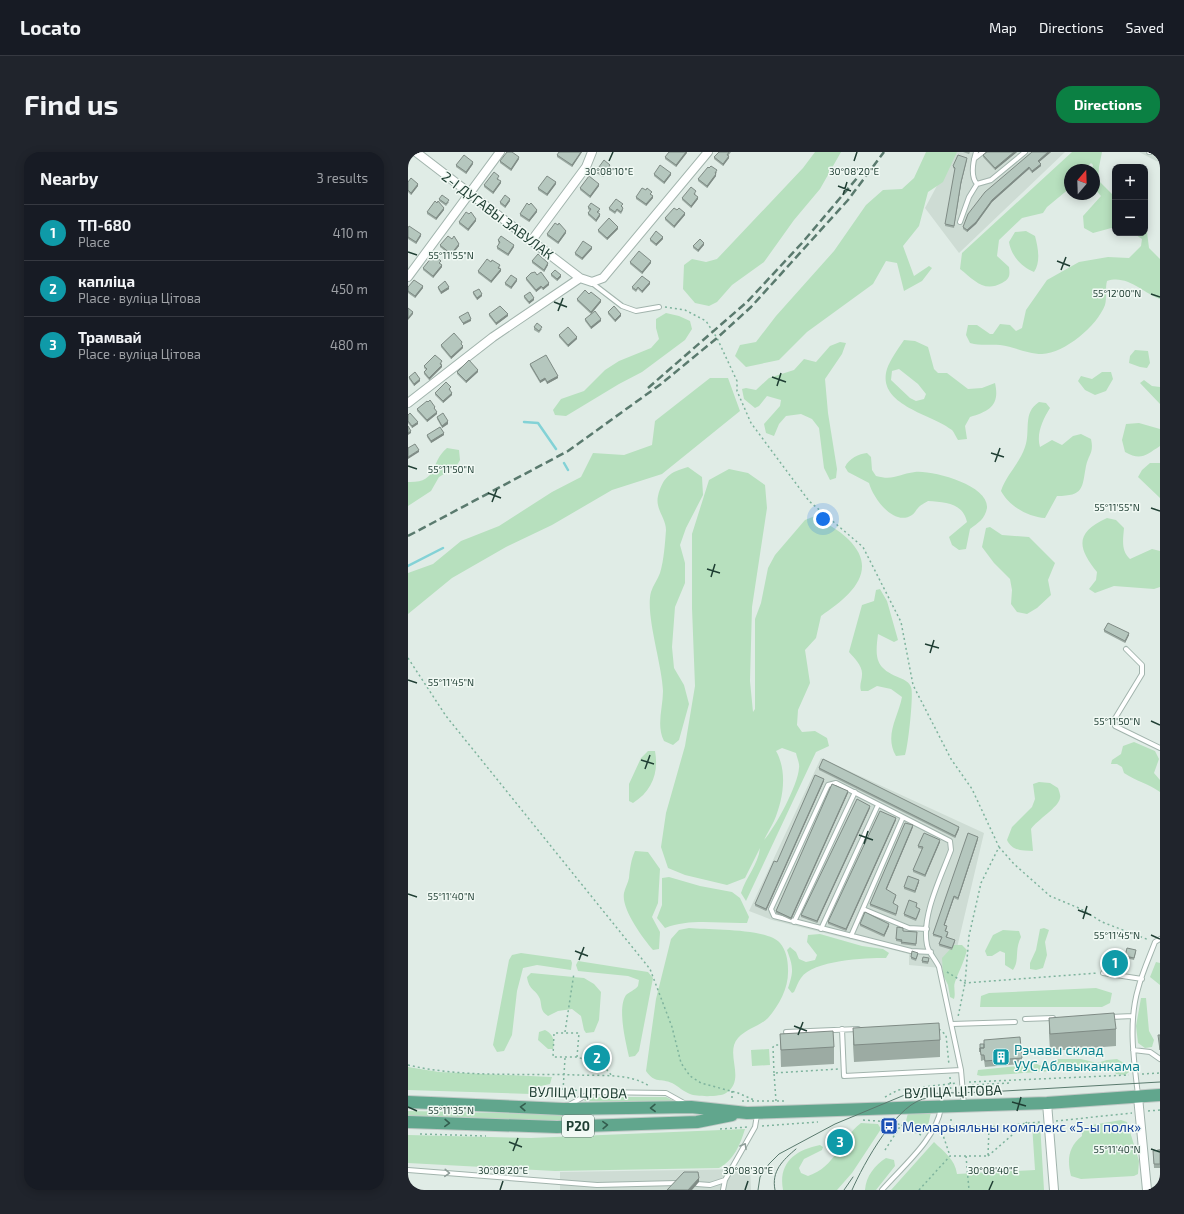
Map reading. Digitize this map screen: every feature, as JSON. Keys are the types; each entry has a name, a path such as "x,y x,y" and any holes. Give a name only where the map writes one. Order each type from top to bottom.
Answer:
{"main road":[{"name":"ВУЛІЦА ЦІТОВА","path":"408,1102 563,1109 691,1107 754,1109 946,1102 964,1105 1047,1103 1160,1095"},
{"name":"ВУЛІЦА ЦІТОВА","path":"408,1122 556,1127 697,1122 754,1109"}],"street":[{"name":"2-І ДУГАВЫ ЗАВУЛАК","path":"416,152 580,278 592,282"},
{"path":"408,277 500,152"},
{"path":"532,240 586,167 592,152"},
{"path":"592,282 603,278 708,152"},
{"path":"408,402 493,337 580,278"},
{"path":"1138,1097 1147,1190"},
{"path":"1047,1103 1054,1190"}],"lane":[{"path":"976,152 973,160 973,180 977,184"},
{"path":"973,160 983,152"},
{"path":"960,222 969,197 977,184 991,180 1025,152"},
{"path":"592,282 622,306 636,311 659,307"},
{"path":"1126,649 1142,665 1142,674 1114,720 1115,726 1160,748"},
{"path":"931,952 911,951 820,929 774,916 771,909 828,784 836,783 950,841 951,850 926,918 927,946 931,952 939,967 961,1070 964,1105"},
{"path":"794,922 855,792"},
{"path":"820,929 878,804"},
{"path":"851,936 903,817"},
{"path":"863,909 909,928 927,929"},
{"path":"1138,1097 1133,1050 1133,1016 1137,990 1158,939"},
{"path":"1104,973 1142,979"},
{"path":"1102,1017 1133,1016"},
{"path":"1024,1019 1056,1018"},
{"path":"952,1024 1015,1022"},
{"path":"786,1032 865,1028"},
{"path":"842,1029 844,1076 961,1070"},
{"path":"1133,1050 1150,1052 1160,1059"},
{"path":"563,1109 592,1092 666,1093 691,1107"},
{"path":"882,1190 928,1138 939,1119 946,1102"},
{"path":"723,1190 724,1180 755,1127 754,1109"},
{"path":"408,1170 597,1185 676,1184"},
{"path":"697,1184 710,1185 724,1180"},
{"path":"597,1185 597,1190"},
{"path":"706,1190 710,1185"}],"path":[{"path":"659,307 675,307 685,310 706,321 717,338 737,381 737,391 751,423 809,501 863,547 901,622 913,685 951,759 972,789 999,847 1014,864 1050,896 1081,909 1102,922 1158,939"},
{"path":"408,658 446,716 650,969 672,1027 681,1063 690,1076 701,1083 732,1091 754,1109"},
{"path":"952,1024 960,1016 969,936 981,882 999,847"},
{"path":"939,967 964,983 1085,972 1104,973"},
{"path":"565,1032 574,973"},
{"path":"934,1025 946,1035 950,1084 946,1102"},
{"path":"577,1057 579,1033 554,1033 553,1057 577,1057 603,1065 612,1076"},
{"path":"774,1073 773,1047 775,1045 782,1044"},
{"path":"563,1091 565,1058"},
{"path":"838,1063 839,1069"},
{"path":"408,1065 458,1072 612,1076 641,1080 651,1087"},
{"path":"881,1100 898,1090 950,1084 1160,1073"},
{"path":"972,1085 1010,1084"},
{"path":"732,1091 732,1101"},
{"path":"740,1101 754,1109 784,1101"},
{"path":"885,1150 901,1125 928,1138 952,1127 989,1127 1027,1122 1048,1122 1160,1110"},
{"path":"951,1119 952,1127"},
{"path":"919,1190 950,1156 988,1156 1027,1122"},
{"path":"988,1156 989,1127"},
{"path":"942,1132 950,1156"},
{"path":"966,1156 969,1190"}],"shaded area":[{"path":"955,152 1065,152 959,253 925,208"},
{"path":"1139,152 1160,152 1160,163"},
{"path":"821,758 984,833 952,969 909,965 909,954 772,920 749,911"},
{"path":"750,1169 751,1190 560,1190 560,1172"}],"green space":[{"path":"815,152 841,152 820,189 794,220 764,262 732,285 717,302 709,306 695,303 683,289 684,265 692,259 706,262 717,259 803,168"},
{"path":"926,152 957,152 943,182 928,192 919,226 903,246 914,276 929,266 932,268 922,281 904,291 897,263 886,261 873,284 807,332 779,360 746,367 735,356 740,345 756,342 776,316 834,251 866,205 883,190 902,189 914,178"},
{"path":"1072,152 1102,152 1100,164 1064,164 1064,193 1047,207 1043,213 1022,218 999,240 997,256 1009,267 1009,275 1007,280 996,286 990,287 984,286 975,281 960,269 962,253"},
{"path":"1100,182 1112,194 1112,228 1093,233 1084,228 1083,216 1097,200 1100,200"},
{"path":"1026,231 1035,236 1037,245 1038,264 1034,272 1029,270 1017,260 1009,242 1015,232"},
{"path":"1138,236 1148,236 1149,248 1160,259 1160,299 1128,282 1121,280 1107,281 1106,302 1101,313 1088,329 1079,337 1060,349 1037,354 1000,345 970,343 966,335 968,325 977,325 990,334 993,334 1000,324 1010,325 1016,331 1022,328 1026,310 1047,280 1079,262 1108,257 1129,258 1141,246 1142,239"},
{"path":"666,313 679,316 690,321 692,329 685,340 642,372 566,416 555,415 553,410 561,399 584,391 605,370 619,361 651,348 659,339 656,328 656,319"},
{"path":"904,340 915,341 928,347 934,369 938,373 947,373 968,389 982,388 995,383 995,402 983,412 970,417 965,426 967,439 958,440 952,430 908,407 897,400 890,391 886,381 887,369 892,358","holes":["899,369 918,384 926,394 924,399 916,401 910,398 891,380 892,371"]},
{"path":"840,342 846,343 842,354 825,379 828,413 837,469 836,478 830,480 824,468 819,428 812,419 801,414 786,416 779,424 774,436 766,433 764,424 780,406 781,400 767,396 759,406 755,408 744,399 742,389 746,388 756,390 769,378 794,370 804,359 816,362 830,346"},
{"path":"1135,350 1148,351 1150,363 1147,368 1129,363 1130,356"},
{"path":"1102,372 1111,372 1113,379 1106,391 1095,395 1085,390 1078,381 1081,376 1092,379"},
{"path":"710,378 728,378 740,411 662,474 612,490 552,525 506,547 452,578 408,614 408,573 433,564 461,541 499,526 552,492 581,477 593,453 624,455 652,445 655,421"},
{"path":"1144,380 1152,386 1160,387 1160,404 1140,383"},
{"path":"1039,402 1046,403 1050,408 1040,432 1040,447 1052,440 1062,445 1073,436 1081,434 1091,439 1092,444 1092,450 1087,462 1084,480 1080,489 1077,492 1066,496 1057,496 1045,518 1020,510 1004,496 1001,491 1003,485 1023,453 1027,441 1030,411"},
{"path":"1139,423 1160,429 1160,446 1143,456 1135,456 1125,452 1122,440 1126,424"},
{"path":"447,448 459,450 460,460 456,467 439,477 431,491 408,506 408,482 425,479 429,476 441,454"},
{"path":"867,453 871,457 872,470 876,476 887,478 915,472 923,472 946,476 970,486 979,492 985,500 987,508 983,518 970,529 966,549 959,550 952,545 949,537 967,522 962,511 957,507 947,503 928,501 920,506 913,514 905,518 898,517 885,509 875,496 869,483 848,472 845,467 854,457"},
{"path":"1150,463 1160,463 1160,498 1138,477 1142,470"},
{"path":"688,467 702,477 703,495 686,528 680,545 685,563 685,583 675,607 672,647 674,668 684,685 689,704 679,740 673,745 664,741 660,729 663,691 650,613 650,601 652,589 661,568 666,530 657,501 658,496 662,484 668,476 676,471"},
{"path":"729,469 748,473 765,485 767,508 752,607 750,681 753,712 755,709 755,619 761,603 768,568 775,555 805,520 815,516 848,539 857,551 862,562 861,572 851,592 832,609 821,616 816,638 805,650 810,683 798,710 797,725 802,732 815,731 827,738 829,746 816,752 746,901 741,893 757,860 760,848 745,878 727,885 685,875 668,868 661,847 666,813 685,746 695,686 692,608 692,534 709,480","holes":["782,748 796,753 799,766 795,785 780,816 764,840 774,821 782,795 782,768 776,751"]},
{"path":"1107,518 1116,520 1124,528 1124,549 1130,559 1152,549 1160,551 1160,587 1154,589 1114,586 1095,593 1089,589 1096,580 1097,572 1086,556 1082,542 1084,535 1089,529"},
{"path":"990,527 1002,535 1029,537 1055,563 1048,580 1051,595 1037,608 1027,614 1017,612 1011,604 1012,590 1010,579 994,563 982,547 986,528"},
{"path":"880,589 887,601 898,640 894,642 878,634 878,661 886,670 908,682 912,691 908,742 905,755 896,756 891,741 893,726 902,697 891,689 877,686 868,691 861,691 861,668 849,652 862,605 874,601 876,590"},
{"path":"1134,742 1155,751 1159,759 1154,773 1160,780 1160,792 1124,773 1122,767 1117,764 1111,764 1112,760 1121,754 1123,746"},
{"path":"648,751 655,751 656,767 653,781 645,793 633,803 629,801 629,784 641,758"},
{"path":"1039,782 1050,783 1058,788 1060,795 1059,802 1031,829 1033,851 1018,850 1009,844 1007,840 1012,827 1032,807 1035,799 1033,784"},
{"path":"635,851 648,852 660,869 658,903 652,917 660,932 659,949 653,950 644,938 629,915 624,900 624,893 629,880 631,864"},
{"path":"669,877 700,886 732,892 740,898 749,917 747,923 695,922 665,928 657,918 662,905 662,878"},
{"path":"689,928 751,932 773,938 780,943 784,949 787,959 787,982 780,1001 768,1018 738,1038 734,1044 733,1051 735,1081 726,1093 714,1096 690,1094 672,1083 652,1078 646,1071 656,999 671,939 679,930"},
{"path":"1044,928 1049,930 1045,942 1047,955 1043,968 1036,970 1030,969 1030,963 1036,950 1040,929"},
{"path":"1003,930 1019,931 1021,937 1016,963 1013,970 1005,965 1005,953 1000,951 992,956 987,956 985,951 993,935"},
{"path":"820,934 862,946 883,949 889,953 886,958 840,961 816,967 807,972 801,978 794,992 792,993 788,988 792,969 787,950 790,947 796,952 799,959 806,962 815,960 817,955 807,942 808,935"},
{"path":"954,945 962,945 967,950 954,984 954,999 950,997 948,985 943,975 942,958"},
{"path":"521,953 571,960 571,970 537,965 523,968 517,991 512,1035 504,1051 497,1052 493,1045 509,960 512,955"},
{"path":"578,961 648,972 653,978 639,1051 635,1056 629,1057 624,1035 622,1008 626,995 638,986 639,980 628,976 578,971 576,965"},
{"path":"1156,962 1160,963 1160,985 1150,977"},
{"path":"531,973 584,978 594,984 601,992 599,1020 594,1032 586,1033 581,1016 572,1009 558,1011 548,1016 545,1014 542,1010 540,999 529,985 527,977"},
{"path":"1096,988 1112,993 1110,1003 1102,1007 980,1007 981,996 989,993"},
{"path":"1141,998 1146,998 1149,1031 1154,1040 1152,1047 1145,1048 1138,1043 1136,1026"},
{"path":"545,1030 550,1033 553,1038 553,1049 548,1049 538,1040 539,1032"},
{"path":"769,1049 770,1065 752,1066 751,1050"},
{"path":"1058,1059 1081,1059 1097,1063 1117,1059 1124,1063 1129,1072 1125,1075 1116,1074 1112,1067 981,1076 977,1075 978,1070 1037,1064 1046,1068"},
{"path":"408,1067 439,1072 552,1077 550,1084 532,1088 531,1094 408,1090"},
{"path":"587,1097 666,1097 674,1101 674,1103 584,1101"},
{"path":"408,1111 586,1115 587,1117 586,1121 408,1117"},
{"path":"931,1112 928,1126 922,1130 906,1121 908,1113"},
{"path":"1121,1120 1127,1122 1139,1161 1138,1174 1134,1176 1081,1179 1071,1176 1069,1159 1071,1149 1077,1140 1082,1136 1082,1129 1092,1125"},
{"path":"861,1123 878,1124 881,1129 852,1173 837,1190 783,1190 783,1172 790,1159 803,1150 820,1145 823,1147 822,1150 804,1159 799,1168 801,1173 808,1176 817,1172 831,1160 847,1137"},
{"path":"1040,1123 1044,1190 891,1190 934,1142 954,1164 957,1174 1035,1170 1032,1124"},
{"path":"745,1129 736,1152 729,1161 719,1168 555,1171 408,1163 408,1135 531,1138"},
{"path":"886,1158 894,1160 895,1166 876,1190 865,1190 867,1180 872,1171"}],"building":[{"path":"507,152 512,152 519,157 511,169 500,161"},
{"path":"559,152 581,152 572,165 557,155"},
{"path":"669,152 686,152 676,165 665,157"},
{"path":"719,152 729,152 727,155 729,156 723,164 714,157"},
{"path":"987,152 1014,152 995,168 983,155"},
{"path":"1032,152 1048,152 1038,161 1041,164 1032,171 1029,167 992,200 976,222 967,230 963,227 968,214 985,192"},
{"path":"464,155 473,162 466,172 456,165"},
{"path":"958,155 967,158 961,182 954,226 945,224 955,168 953,166"},
{"path":"604,160 610,165 603,175 596,171"},
{"path":"660,165 671,173 664,182 654,174"},
{"path":"711,166 717,170 715,173 716,174 707,186 698,179 708,167 709,168"},
{"path":"494,172 499,176 497,179 501,181 493,192 484,185"},
{"path":"547,176 556,182 547,194 538,188"},
{"path":"589,176 599,184 590,196 580,188"},
{"path":"411,178 418,184 411,193 408,190 408,182"},
{"path":"691,187 696,191 694,194 698,197 691,206 682,198"},
{"path":"642,188 646,190 647,188 652,192 650,194 653,196 646,204 636,197"},
{"path":"442,195 449,200 446,204 439,199"},
{"path":"505,195 510,199 505,206 500,202"},
{"path":"616,199 623,204 621,206 623,208 621,212 617,209 615,212 609,208"},
{"path":"435,201 437,203 438,201 444,208 436,218 427,212"},
{"path":"527,203 529,205 531,203 537,210 529,220 520,214"},
{"path":"591,203 600,209 597,212 600,214 596,220 588,213 591,209 588,207"},
{"path":"674,208 677,210 679,208 685,213 674,226 665,218"},
{"path":"466,212 469,214 471,212 476,219 468,229 459,222"},
{"path":"609,218 618,227 607,238 598,230"},
{"path":"555,223 558,225 559,223 566,231 558,242 547,234"},
{"path":"409,226 421,234 416,242 408,237"},
{"path":"656,231 663,237 656,244 650,239"},
{"path":"448,236 452,239 454,236 459,244 451,254 440,245"},
{"path":"501,236 514,245 508,254 497,247 500,242 498,240"},
{"path":"700,239 704,243 698,250 693,246"},
{"path":"583,241 592,247 582,258 575,253"},
{"path":"639,251 651,261 642,272 630,262"},
{"path":"538,254 548,263 544,270 532,261"},
{"path":"435,256 441,261 439,263 442,265 433,276 423,268 432,257 433,258"},
{"path":"487,259 500,265 498,268 501,269 491,281 478,271"},
{"path":"555,270 561,275 557,279 551,274"},
{"path":"535,272 537,275 541,272 549,283 543,288 541,286 536,290 526,278 531,273"},
{"path":"511,275 517,279 511,287 505,283"},
{"path":"642,276 650,282 642,291 638,287 636,290 632,287"},
{"path":"414,280 423,286 415,296 408,291 408,287"},
{"path":"445,281 449,287 441,292 438,287"},
{"path":"479,289 482,294 477,298 473,292"},
{"path":"585,290 589,294 591,292 601,300 591,312 577,299"},
{"path":"530,292 534,298 529,302 524,296"},
{"path":"500,306 508,314 496,323 489,314"},
{"path":"614,306 621,314 615,320 608,312"},
{"path":"408,308 413,312 408,318"},
{"path":"595,311 601,319 591,327 585,319"},
{"path":"468,312 471,319 463,323 459,317"},
{"path":"537,323 542,327 539,331 534,327"},
{"path":"568,327 577,337 568,345 559,335"},
{"path":"454,333 462,342 461,344 463,346 451,357 441,345"},
{"path":"435,355 442,361 440,364 442,365 429,378 424,372 427,369 424,366"},
{"path":"546,355 558,376 547,382 545,378 540,381 530,364"},
{"path":"469,360 478,370 466,381 457,372"},
{"path":"415,372 420,379 414,384 409,377"},
{"path":"446,382 451,387 449,389 452,393 443,401 435,393"},
{"path":"430,400 437,412 427,420 417,409"},
{"path":"410,413 418,422 412,426 408,421 408,415"},
{"path":"443,413 448,421 442,426 437,417"},
{"path":"408,426 411,431 408,433"},
{"path":"440,427 444,433 431,441 427,435"},
{"path":"415,444 419,450 408,457 408,448"},
{"path":"1108,623 1129,633 1125,641 1104,630"},
{"path":"823,759 959,827 955,836 819,768"},
{"path":"815,775 824,779 766,909 755,904 774,861 777,862"},
{"path":"832,784 848,791 791,918 776,911"},
{"path":"857,799 870,806 817,921 801,915"},
{"path":"880,811 896,818 846,929 828,922"},
{"path":"905,823 913,825 886,889 896,895 893,903 898,906 896,914 870,904"},
{"path":"924,833 940,840 925,875 913,870 923,847 918,846"},
{"path":"968,833 978,837 958,898 954,896 944,925 947,926 945,931 948,932 946,937 955,940 952,948 939,944 942,937 933,934"},
{"path":"908,876 919,880 915,891 904,887"},
{"path":"909,900 917,903 916,907 920,909 916,919 904,914"},
{"path":"865,912 889,924 884,935 860,924"},
{"path":"897,927 903,928 903,931 917,932 916,944 901,942 902,940 896,939"},
{"path":"1127,948 1136,950 1134,958 1125,956"},
{"path":"912,951 918,953 916,959 911,957"},
{"path":"1111,954 1120,956 1118,967 1109,966"},
{"path":"923,957 929,958 928,962 922,961"},
{"path":"1114,1013 1116,1029 1050,1034 1049,1018"},
{"path":"939,1023 940,1040 854,1045 853,1028"},
{"path":"833,1031 834,1047 781,1050 780,1034"},
{"path":"1158,1035 1160,1035 1160,1050"},
{"name":"Рэчавы склад УУС Аблвыканкама","path":"1020,1037 1022,1058 985,1061 984,1055 981,1055 980,1048 984,1048 984,1040"},
{"path":"980,1044 984,1044 984,1048 980,1048"},
{"path":"595,1054 599,1054 598,1058 594,1058"},
{"path":"1160,1150 1160,1164 1154,1164 1153,1151"},
{"path":"684,1172 698,1172 699,1178 688,1190 667,1190"}],"waterway":[{"path":"524,422 538,423 556,449"},
{"path":"564,463 568,470"},
{"path":"408,566 443,548"}],"tram line":[{"path":"758,1190 760,1177 769,1164 779,1154 835,1124 907,1094 987,1092 1160,1082"},
{"path":"852,1190 873,1150 894,1121 905,1110 917,1102 928,1098"},
{"path":"775,1190 774,1183 779,1166 796,1149"},
{"path":"844,1190 853,1177"}],"railway":[{"path":"408,536 568,451 661,384 717,338 751,307 848,200 884,152"},
{"path":"648,388 747,302 802,243 863,171"}],"place":[{"name":"ТП-680","path":"1115,963"},
{"name":"Рэчавы склад УУС Аблвыканкама","path":"1001,1057"},
{"name":"капліца","path":"597,1058"},
{"name":"Мемарыяльны комплекс «5-ы полк»","path":"889,1126"},
{"name":"Трамвай","path":"840,1142"}]}
